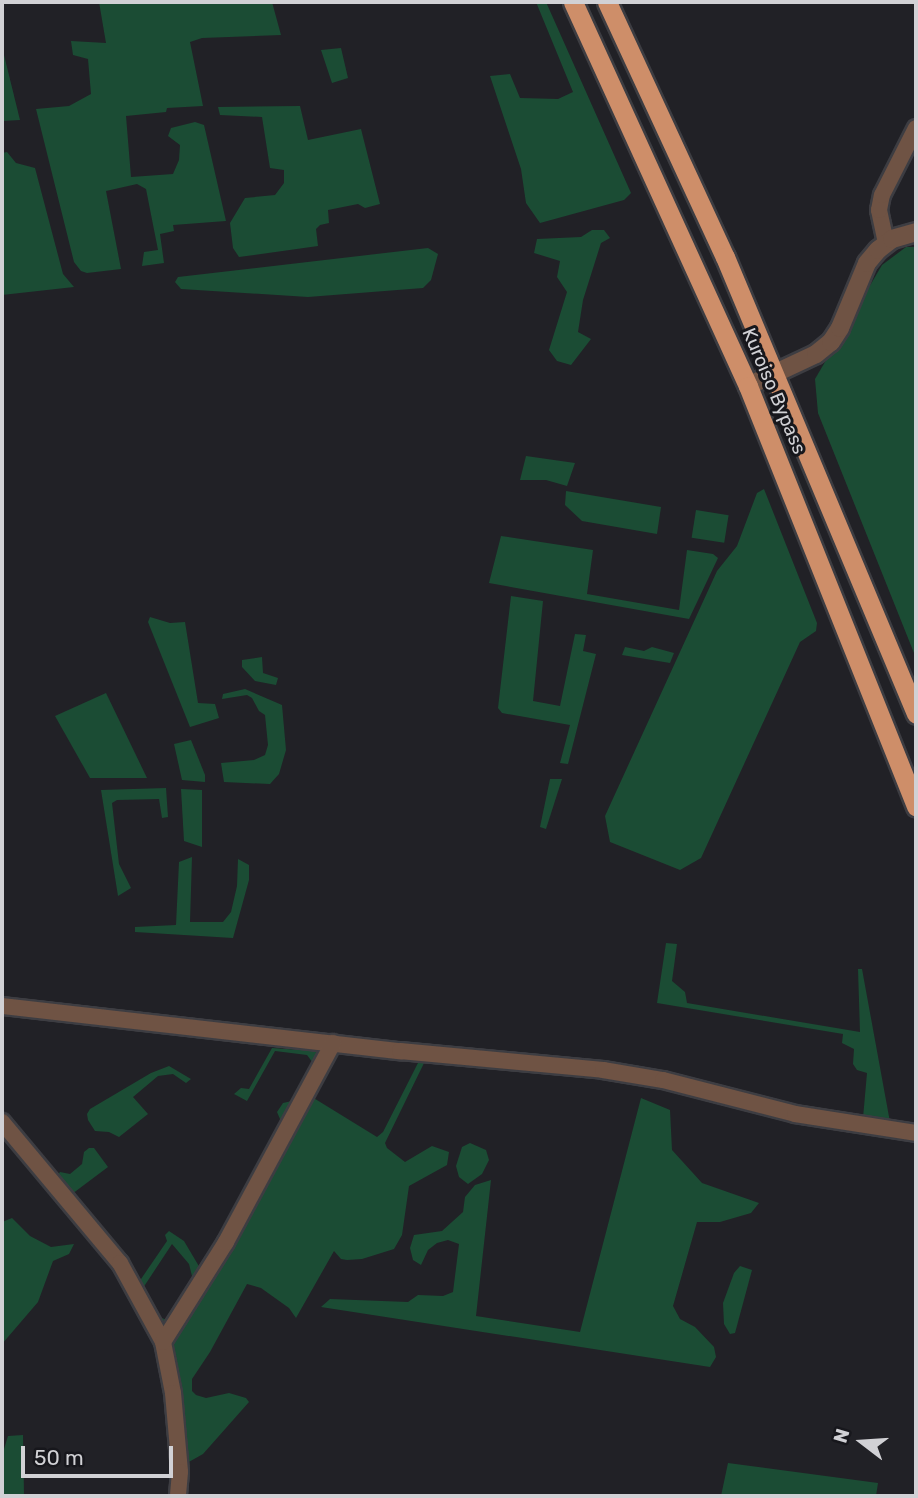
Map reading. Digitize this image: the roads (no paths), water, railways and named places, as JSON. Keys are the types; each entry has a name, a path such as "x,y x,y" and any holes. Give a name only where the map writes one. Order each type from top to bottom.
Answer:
{"highway":[{"name":"Kuroiso Bypass","path":"573,2 748,386 916,807"},
{"name":"Kuroiso Bypass","path":"607,2 725,257 916,714"}],"street":[{"path":"886,243 880,210 882,195 916,128"},
{"path":"748,386 816,354 831,342 840,328 867,264 886,243 916,232"},
{"path":"2,1006 603,1070 663,1080 795,1114 916,1133"},
{"path":"163,1342 226,1242 334,1043"},
{"path":"2,1122 120,1263 163,1342 173,1393 180,1472 178,1494"}]}
